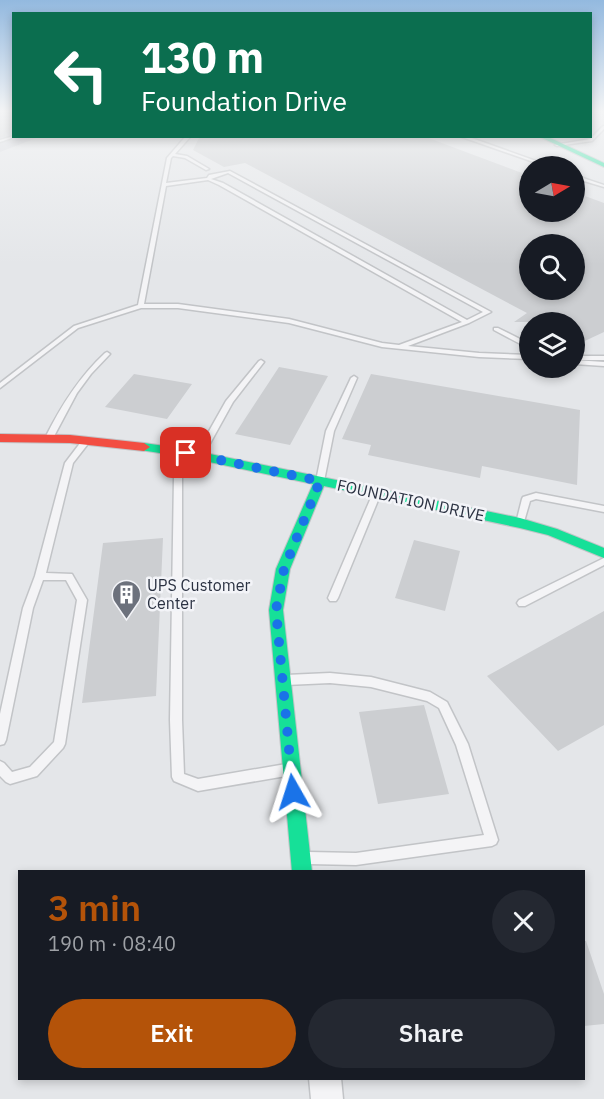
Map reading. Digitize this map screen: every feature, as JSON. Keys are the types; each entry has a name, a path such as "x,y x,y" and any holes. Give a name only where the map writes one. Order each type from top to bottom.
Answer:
{"street":[{"name":"FOUNDATION DRIVE","path":"0,438 87,440 192,454 520,523 552,532 604,553"},
{"path":"301,865 281,680 276,610 284,569 320,481"},
{"path":"325,1080 327,1099"}],"lane":[{"path":"141,306 170,162"},
{"path":"195,162 207,169"},
{"path":"164,185 208,179 211,176 228,172 489,312 399,347"},
{"path":"208,179 221,184 467,322"},
{"path":"585,180 604,186"},
{"path":"0,386 76,327 141,306 178,306 289,321 381,345 519,357"},
{"path":"496,329 519,341"},
{"path":"50,438 63,407 81,381 107,354"},
{"path":"585,358 604,358"},
{"path":"261,362 192,454 178,477 176,720 178,777 198,785 291,770"},
{"path":"585,363 604,364"},
{"path":"320,481 330,431 354,378"},
{"path":"0,740 28,608 40,576 69,463 87,440"},
{"path":"333,598 377,493"},
{"path":"520,523 526,499 536,496 604,509"},
{"path":"522,603 604,561"},
{"path":"0,767 10,778 33,772 59,744 82,600 69,577 40,576"},
{"path":"281,680 330,678 371,682 430,697 443,705 462,744 492,840 301,865"}],"building":[{"path":"215,162 493,162 519,172 519,222 585,222 585,196 604,203 604,332 585,341 585,312 525,312 245,163 224,167"},
{"path":"279,367 328,376 290,445 235,434"},
{"path":"134,374 192,384 167,419 105,407"},
{"path":"371,374 580,410 577,485 482,466 480,478 368,455 371,445 342,439"},
{"name":"UPS Customer Center","path":"163,538 156,696 82,703 103,543"},
{"path":"414,540 460,551 445,611 395,598"},
{"path":"604,611 604,725 558,751 487,676"},
{"path":"424,705 449,794 378,804 359,712"},
{"path":"585,941 604,994 604,1024 585,1026"}],"traffic: fast":[{"path":"598,162 604,165"},
{"path":"144,447 186,453 520,523 552,532 604,553"},
{"path":"302,870 276,610 283,569 320,481"}],"traffic: jam":[{"path":"0,438 70,439 144,447"}],"place":[{"name":"UPS Customer Center","path":"126,620"}],"route":[{"path":"186,453 320,481 284,569 276,610 293,792"}]}
